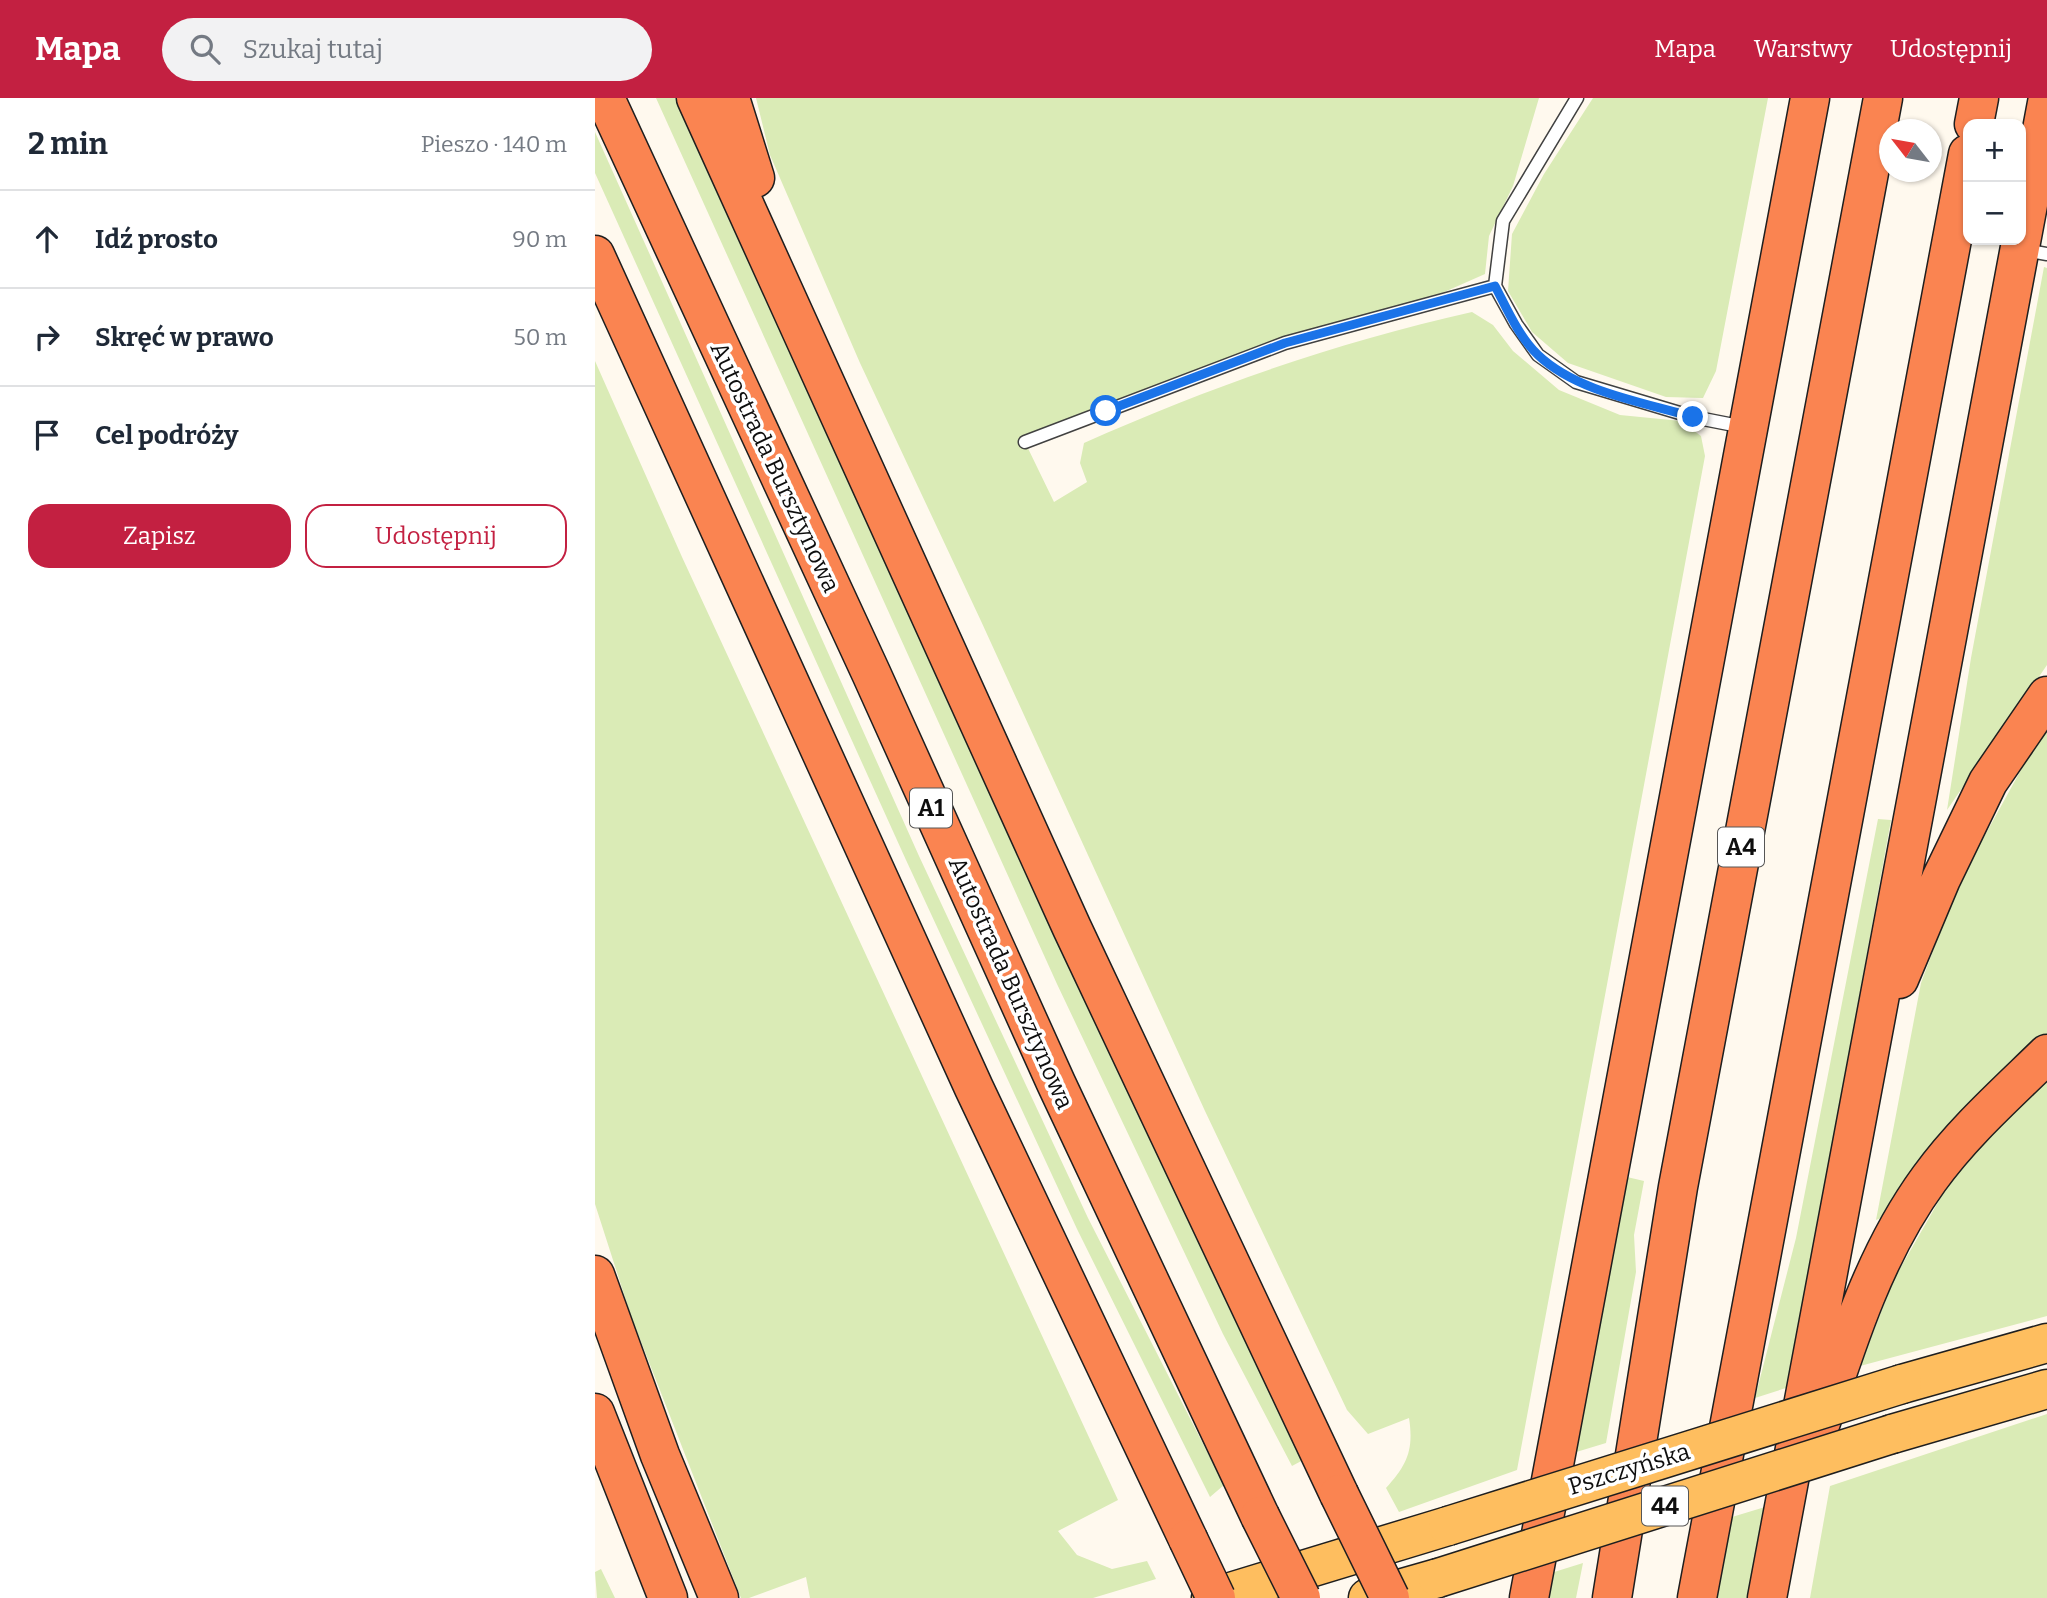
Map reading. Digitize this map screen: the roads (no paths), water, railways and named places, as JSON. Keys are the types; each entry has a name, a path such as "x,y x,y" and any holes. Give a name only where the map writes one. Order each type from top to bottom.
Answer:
{"highway":[{"name":"Autostrada Bursztynowa","path":"605,98 871,673 1056,1083 1301,1598"},
{"path":"696,98 1072,928 1390,1598"},
{"path":"730,98 810,347"},
{"path":"1795,177 1797,98"},
{"path":"1529,1598 1809,98"},
{"name":"A4","path":"1612,1598 1678,1187 1883,98"},
{"path":"1975,119 1979,98"},
{"path":"1770,1584 1869,1052 2034,251 2047,103"},
{"path":"1696,1598 1963,182"},
{"path":"595,255 974,1088 1214,1598"},
{"path":"1869,1052 1941,879 1988,782 2047,696"},
{"path":"1770,1584 1852,1328 1890,1241 1928,1179 1972,1127 2047,1054"},
{"path":"595,1275 660,1455 719,1598"},
{"path":"595,1413 668,1598"}],"main road":[{"name":"Pszczyńska","path":"1214,1598 1902,1384 2047,1343"},
{"name":"Pszczyńska","path":"1368,1598 1892,1434 2047,1389"}],"lane":[{"path":"1577,98 1503,221 1495,286 1516,324 1538,355 1576,382 1693,417 1748,427"},
{"path":"1025,442 1285,343 1495,286"}]}
